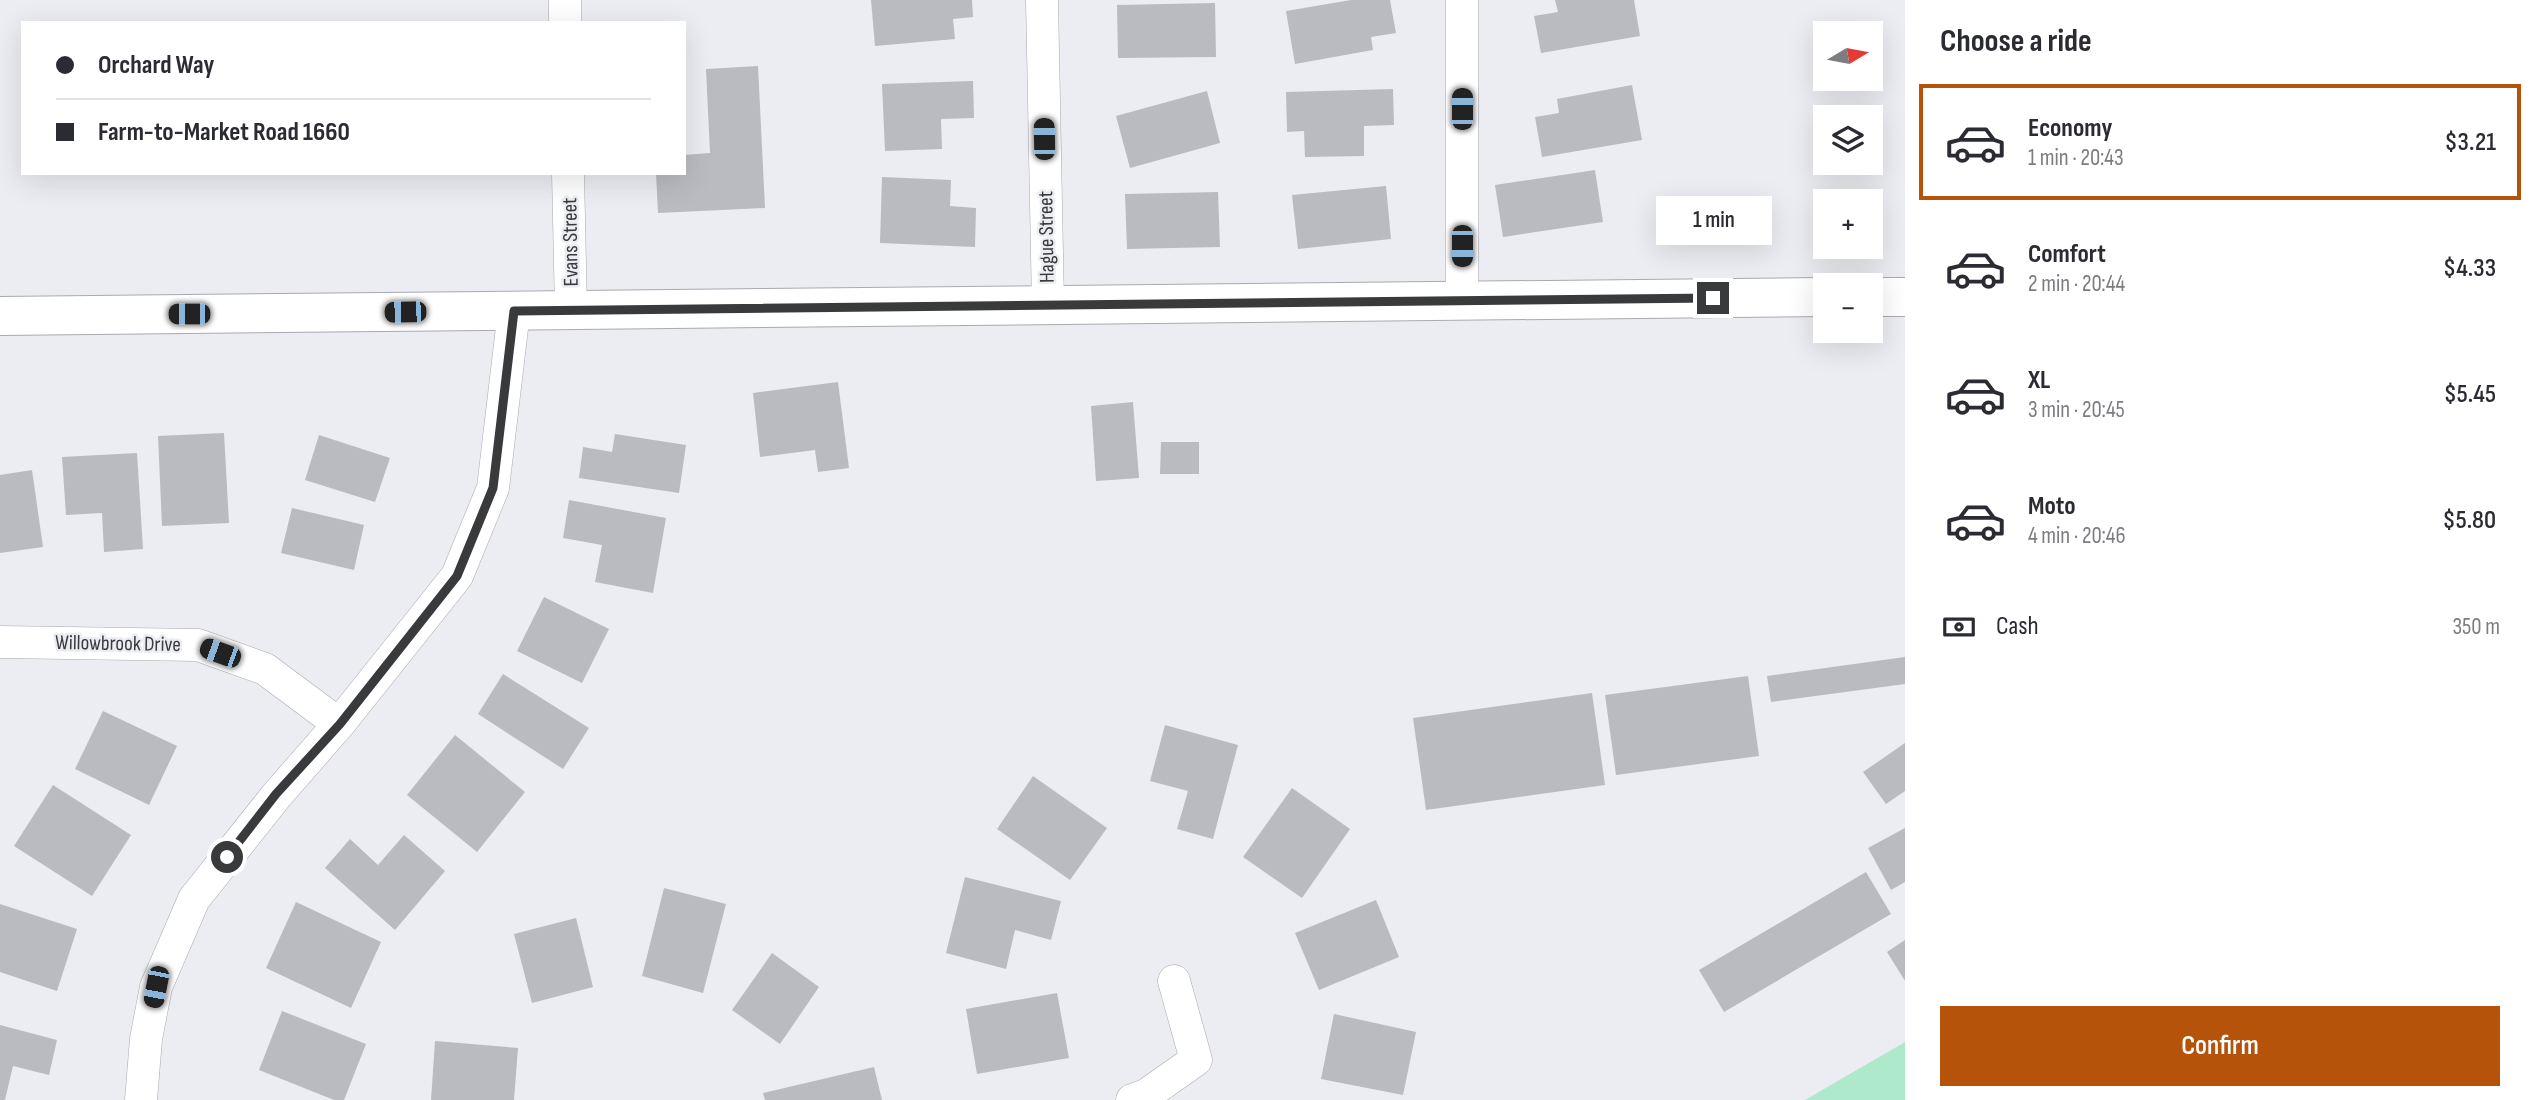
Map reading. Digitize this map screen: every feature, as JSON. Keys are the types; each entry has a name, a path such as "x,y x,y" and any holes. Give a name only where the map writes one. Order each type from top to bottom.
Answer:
{"main road":[{"path":"0,316 1813,297"},
{"path":"1883,297 1905,297"}],"street":[{"path":"565,0 565,21"},
{"name":"Hague Street","path":"1042,0 1048,305"},
{"path":"1462,0 1462,300"},
{"name":"Evans Street","path":"568,175 571,310"},
{"path":"141,1100 146,1039 156,987 194,899 276,794 340,724 457,576 493,488 514,311"},
{"name":"Willowbrook Drive","path":"0,642 198,645 265,670 340,724"},
{"path":"1132,1100 1146,1095 1196,1060 1174,981"}],"green space":[{"path":"1905,1042 1905,1100 1805,1100"}],"building":[{"path":"871,0 972,0 973,17 953,19 955,39 875,46"},
{"path":"1351,0 1390,0 1396,33 1371,37 1373,50 1295,64 1286,11"},
{"path":"1555,0 1634,0 1640,36 1541,53 1534,16 1558,12"},
{"path":"1215,3 1216,57 1118,58 1117,5"},
{"path":"758,66 765,208 658,213 656,175 686,175 686,155 710,153 706,69"},
{"path":"973,81 974,118 941,119 942,149 885,151 882,84"},
{"path":"1632,85 1642,140 1542,157 1535,117 1559,113 1557,99"},
{"path":"1393,89 1394,125 1364,126 1364,156 1305,157 1304,131 1287,132 1286,92"},
{"path":"1207,91 1220,143 1130,168 1116,116"},
{"path":"1595,170 1603,222 1503,237 1495,185"},
{"path":"882,177 951,180 950,206 976,208 975,247 880,243"},
{"path":"1386,186 1391,239 1298,249 1292,195"},
{"path":"1218,192 1220,247 1127,249 1125,194"},
{"path":"838,382 849,468 818,472 815,450 760,457 753,393"},
{"path":"1133,402 1139,478 1096,481 1091,406"},
{"path":"224,433 229,523 162,526 158,436"},
{"path":"615,434 686,445 679,493 579,478 583,447 612,452"},
{"path":"319,435 390,458 375,502 305,480"},
{"path":"1161,442 1199,442 1199,474 1160,474"},
{"path":"137,453 143,549 104,552 102,513 66,515 62,457"},
{"path":"32,470 43,547 0,553 0,475"},
{"path":"569,500 666,518 653,593 595,582 602,545 563,538"},
{"path":"292,508 364,525 354,570 281,553"},
{"path":"544,597 609,629 582,683 517,651"},
{"path":"1905,657 1905,684 1771,702 1767,676"},
{"path":"503,674 589,728 563,769 478,714"},
{"path":"1748,676 1759,756 1616,775 1605,695"},
{"path":"1592,693 1605,785 1426,810 1413,718"},
{"path":"103,711 177,746 149,805 75,769"},
{"path":"1165,725 1238,745 1213,839 1177,829 1188,791 1150,781"},
{"path":"455,735 525,792 477,852 407,795"},
{"path":"1905,743 1905,791 1886,804 1863,772"},
{"path":"1033,776 1107,828 1070,880 997,829"},
{"path":"53,785 131,835 92,896 14,846"},
{"path":"1292,788 1350,829 1302,898 1243,857"},
{"path":"1905,828 1905,882 1891,890 1868,848"},
{"path":"404,835 445,871 395,930 325,868 350,839 378,865"},
{"path":"1866,872 1891,914 1724,1012 1699,970"},
{"path":"965,877 1061,901 1051,940 1015,930 1006,969 946,953"},
{"path":"664,888 726,904 703,993 642,976"},
{"path":"1376,900 1399,957 1319,990 1295,933"},
{"path":"296,902 381,942 351,1008 266,968"},
{"path":"0,904 77,929 57,991 0,972"},
{"path":"576,918 593,987 532,1003 514,934"},
{"path":"1905,940 1905,981 1887,952"},
{"path":"772,953 819,987 780,1044 732,1010"},
{"path":"1057,993 1069,1058 977,1074 966,1009"},
{"path":"282,1011 366,1044 344,1100 334,1100 259,1070"},
{"path":"1334,1014 1416,1032 1403,1095 1321,1079"},
{"path":"0,1025 57,1040 49,1075 13,1066 5,1100 0,1100"},
{"path":"435,1041 518,1048 514,1100 431,1100"},
{"path":"874,1067 882,1100 765,1100 763,1093"}],"route":[{"path":"227,857 276,794 340,724 457,576 493,488 514,311 1713,298"}]}
